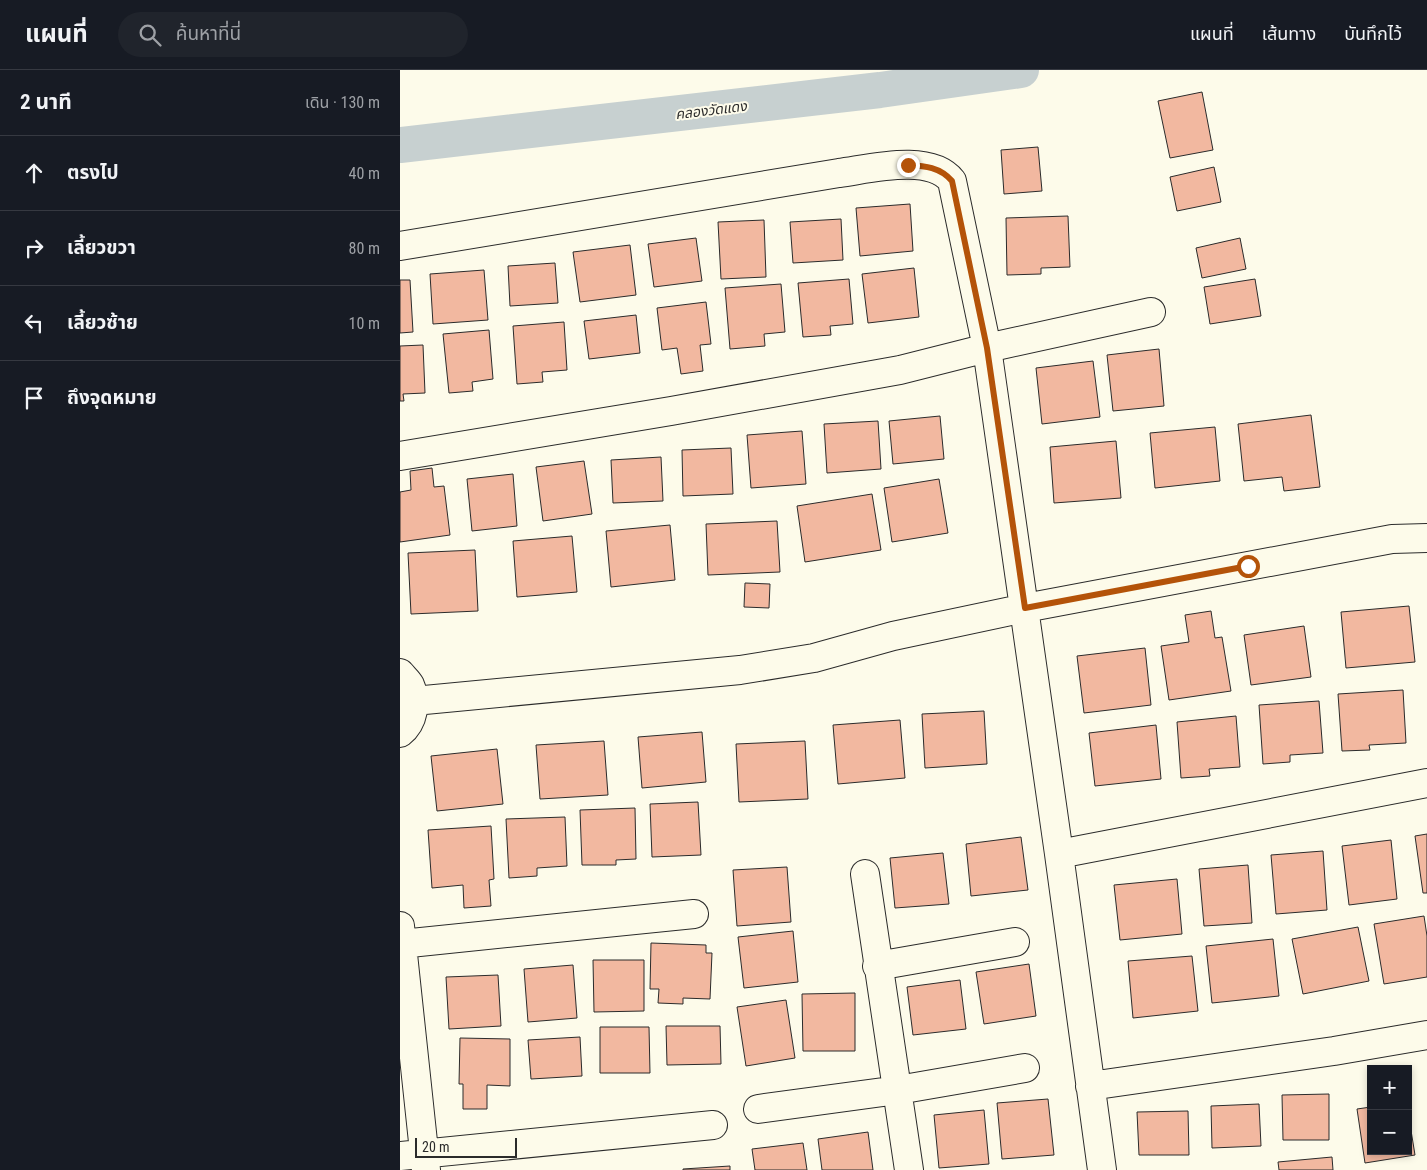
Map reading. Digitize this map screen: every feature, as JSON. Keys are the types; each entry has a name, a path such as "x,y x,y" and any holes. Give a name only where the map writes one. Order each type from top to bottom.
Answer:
{"street":[{"path":"400,246 839,173 908,165 928,166 946,173 952,181 987,348 1025,608 1102,1170"},
{"path":"400,456 681,410 900,370 987,348 1151,312"},
{"path":"414,702 740,670 805,660 893,636 1025,608 1392,540 1427,538"},
{"path":"400,673 410,684 414,702 412,717 400,733"},
{"path":"1059,854 1427,783"},
{"path":"865,874 909,1170"},
{"path":"694,914 401,937 417,1160 712,1125"},
{"path":"878,966 1014,942"},
{"path":"1090,1086 1334,1051 1427,1035"},
{"path":"758,1109 898,1090 1025,1068"}],"building":[{"path":"1202,92 1213,150 1170,158 1158,101"},
{"path":"1038,147 1042,191 1004,194 1001,150"},
{"path":"1214,167 1221,202 1177,211 1170,177"},
{"path":"910,204 913,251 860,256 856,208"},
{"path":"1068,216 1070,267 1041,268 1041,274 1007,275 1006,218"},
{"path":"841,219 843,260 793,263 790,222"},
{"path":"764,220 766,277 721,279 718,222"},
{"path":"696,238 702,281 654,287 648,244"},
{"path":"1240,238 1246,269 1202,278 1196,248"},
{"path":"630,245 636,295 580,302 573,252"},
{"path":"555,263 558,303 510,306 508,266"},
{"path":"914,268 919,317 868,323 862,274"},
{"path":"484,270 488,320 433,324 430,274"},
{"path":"849,279 853,324 830,326 831,335 803,337 798,283"},
{"path":"1255,279 1261,316 1210,324 1204,287"},
{"path":"400,280 410,280 413,332 400,333"},
{"path":"781,284 785,332 764,334 765,346 730,349 725,288"},
{"path":"706,302 711,344 700,345 703,371 681,374 677,348 662,350 657,308"},
{"path":"636,315 640,353 589,359 584,321"},
{"path":"564,322 567,370 542,372 543,382 517,384 513,326"},
{"path":"489,330 493,379 472,382 473,391 449,393 443,334"},
{"path":"423,345 425,393 403,394 404,401 400,401 400,346"},
{"path":"1159,349 1164,406 1113,411 1107,355"},
{"path":"1093,361 1100,417 1042,424 1036,368"},
{"path":"1311,415 1320,487 1284,491 1282,477 1244,481 1238,424"},
{"path":"940,416 944,459 893,464 889,421"},
{"path":"878,421 881,469 827,473 824,424"},
{"path":"1215,427 1220,481 1155,488 1150,433"},
{"path":"802,431 806,484 751,488 747,435"},
{"path":"1116,441 1121,498 1054,503 1050,447"},
{"path":"731,448 733,494 683,496 682,450"},
{"path":"661,457 663,501 613,503 611,460"},
{"path":"584,461 592,514 543,521 536,467"},
{"path":"432,468 434,487 444,486 450,535 400,542 400,492 411,490 410,471"},
{"path":"513,474 517,526 472,531 467,479"},
{"path":"939,479 948,533 892,542 884,488"},
{"path":"872,494 881,550 805,562 797,506"},
{"path":"777,521 780,572 708,575 706,524"},
{"path":"670,525 675,580 611,587 606,531"},
{"path":"572,536 577,592 517,597 513,541"},
{"path":"475,550 478,611 411,614 408,553"},
{"path":"745,583 770,584 769,608 744,607"},
{"path":"1409,606 1415,662 1346,668 1341,612"},
{"path":"1211,611 1215,638 1222,637 1231,691 1169,700 1161,646 1189,642 1185,615"},
{"path":"1304,626 1311,677 1251,685 1244,635"},
{"path":"1145,648 1151,705 1084,713 1077,656"},
{"path":"1403,690 1406,743 1369,745 1370,750 1342,751 1338,694"},
{"path":"1319,701 1323,753 1290,755 1290,762 1263,764 1259,705"},
{"path":"984,711 987,764 925,768 922,714"},
{"path":"1236,716 1240,767 1209,769 1210,776 1181,778 1177,722"},
{"path":"900,720 905,778 838,784 833,725"},
{"path":"1156,725 1161,779 1095,786 1089,733"},
{"path":"702,732 706,782 642,788 638,737"},
{"path":"604,741 608,795 540,799 536,745"},
{"path":"805,741 808,799 739,802 736,744"},
{"path":"497,749 503,804 437,811 431,756"},
{"path":"698,802 701,855 652,857 650,804"},
{"path":"635,808 636,859 616,860 616,865 582,865 580,810"},
{"path":"565,817 567,866 537,868 537,876 509,878 506,819"},
{"path":"491,826 494,879 489,880 491,906 464,908 463,885 432,888 428,830"},
{"path":"1427,834 1427,893 1423,893 1415,836"},
{"path":"1021,837 1028,890 971,896 966,844"},
{"path":"1391,840 1397,899 1349,905 1342,846"},
{"path":"1323,851 1327,910 1276,914 1271,855"},
{"path":"943,853 949,904 895,908 890,858"},
{"path":"1248,865 1252,923 1204,926 1199,869"},
{"path":"787,867 791,922 737,926 733,870"},
{"path":"1177,879 1182,934 1120,940 1114,885"},
{"path":"1424,916 1427,936 1427,977 1384,984 1374,924"},
{"path":"1358,927 1369,981 1303,994 1292,939"},
{"path":"793,931 798,982 744,988 738,937"},
{"path":"1273,939 1279,996 1212,1003 1206,946"},
{"path":"651,943 706,945 706,953 712,953 710,999 683,998 683,1004 658,1003 659,989 650,989"},
{"path":"1192,956 1198,1011 1133,1018 1128,961"},
{"path":"593,960 644,960 644,1011 594,1012"},
{"path":"1029,964 1036,1016 984,1024 976,972"},
{"path":"573,965 577,1018 528,1022 524,969"},
{"path":"498,975 501,1026 449,1029 446,977"},
{"path":"960,980 966,1029 913,1035 907,987"},
{"path":"855,993 855,1051 803,1051 802,994"},
{"path":"786,1000 795,1058 746,1066 737,1007"},
{"path":"666,1026 720,1026 721,1064 667,1065"},
{"path":"600,1027 649,1027 650,1073 600,1073"},
{"path":"580,1037 582,1076 531,1079 528,1040"},
{"path":"460,1038 510,1039 510,1086 487,1085 487,1109 463,1109 463,1084 459,1084"},
{"path":"1329,1094 1329,1140 1283,1140 1282,1095"},
{"path":"1048,1099 1054,1155 1002,1159 997,1103"},
{"path":"1259,1104 1261,1146 1212,1148 1211,1106"},
{"path":"1367,1108 1367,1155 1412,1155 1412,1137 1415,1155 1365,1163 1357,1109"},
{"path":"984,1110 989,1164 939,1168 934,1115"},
{"path":"1188,1111 1189,1155 1139,1155 1137,1112"},
{"path":"868,1132 873,1170 822,1170 818,1139"},
{"path":"803,1143 807,1170 755,1170 752,1149"},
{"path":"1332,1157 1333,1170 1279,1170 1278,1162"},
{"path":"730,1166 730,1170 683,1170 683,1169"}],"waterway":[{"name":"คลองวัดแดง","path":"400,145 880,90 1021,70"}],"route":[{"path":"908,165 928,166 946,173 952,181 987,348 1025,608 1248,566"}]}
